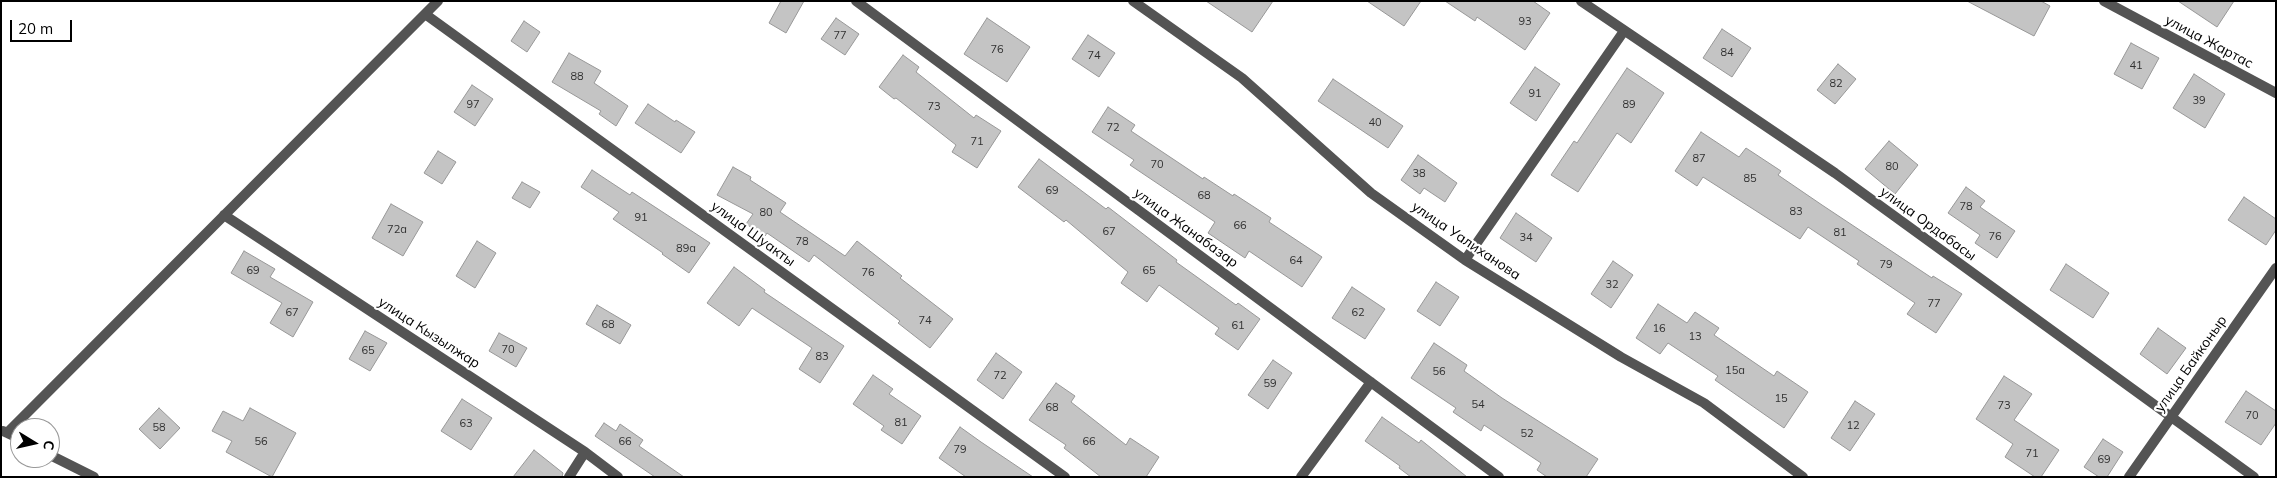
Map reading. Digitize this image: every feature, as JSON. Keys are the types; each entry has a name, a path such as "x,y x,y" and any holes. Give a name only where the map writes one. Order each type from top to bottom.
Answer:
{"street":[{"path":"4,431 438,1"},
{"name":"улица Жанабазар","path":"856,1 1499,477"},
{"name":"улица Уалиханова","path":"1133,1 1242,78 1371,193 1465,260 1622,357 1704,403 1803,477"},
{"name":"улица Ордабасы","path":"1581,1 1834,173 2254,477"},
{"name":"улица Жартас","path":"2104,1 2276,93"},
{"name":"улица Шуакты","path":"425,14 1064,477"},
{"path":"1465,260 1624,31"},
{"name":"улица Кызылжар","path":"224,215 585,452 618,477"},
{"name":"улица Байконыр","path":"2129,477 2276,268"},
{"path":"1302,477 1372,382"},
{"path":"569,477 585,452"},
{"path":"60,459 94,477"}],"building":[{"path":"781,1 804,1 786,33 769,23"},
{"path":"1206,1 1273,1 1252,32"},
{"path":"1367,1 1421,1 1404,26"},
{"path":"1445,1 1533,1 1550,13 1525,50 1477,17 1475,21"},
{"path":"1967,1 2041,1 2050,6 2034,36"},
{"path":"2178,1 2234,1 2217,27"},
{"path":"836,18 859,34 845,55 821,39"},
{"path":"987,18 1030,47 1007,82 964,54"},
{"path":"524,21 540,32 527,52 511,41"},
{"path":"1722,29 1751,48 1732,77 1703,58"},
{"path":"1088,35 1115,53 1099,77 1072,59"},
{"path":"2131,43 2159,58 2142,89 2114,74"},
{"path":"569,53 601,71 594,83 628,106 616,126 599,114 601,111 552,82"},
{"path":"903,55 919,67 916,72 974,118 976,115 1001,131 977,168 952,152 956,145 879,87"},
{"path":"1838,64 1856,79 1835,104 1817,90"},
{"path":"1535,67 1560,84 1536,121 1510,103"},
{"path":"1627,68 1664,93 1631,143 1617,133 1578,192 1551,175 1574,141 1577,143"},
{"path":"2194,74 2225,94 2205,128 2173,108"},
{"path":"1333,79 1403,126 1388,148 1318,101"},
{"path":"472,85 493,99 475,126 454,112"},
{"path":"648,104 675,122 676,120 695,132 681,153 635,123"},
{"path":"1108,107 1135,125 1131,131 1203,179 1204,177 1233,196 1234,194 1271,218 1269,222 1322,257 1302,287 1249,251 1245,258 1208,233 1215,222 1130,165 1134,160 1092,132"},
{"path":"1701,132 1739,157 1746,148 1781,171 1778,175 1822,205 1932,278 1933,276 1962,294 1936,333 1907,314 1915,303 1857,264 1859,261 1808,227 1800,239 1703,177 1697,186 1675,171"},
{"path":"1889,141 1918,165 1895,194 1865,169"},
{"path":"438,151 456,162 442,184 424,173"},
{"path":"1418,155 1457,183 1445,202 1424,188 1420,194 1401,180"},
{"path":"1039,159 1106,209 1108,207 1177,260 1176,262 1236,305 1238,303 1260,319 1238,350 1215,334 1219,328 1159,285 1147,302 1121,283 1128,272 1066,220 1064,222 1018,187"},
{"path":"733,167 751,177 750,180 786,203 780,212 845,256 857,241 902,276 900,278 953,319 930,348 898,323 900,321 814,255 809,262 767,233 765,236 746,224 753,214 717,195"},
{"path":"592,170 630,195 632,192 710,243 689,273 613,219 619,212 581,187"},
{"path":"522,182 540,192 530,208 512,198"},
{"path":"1966,187 1985,201 1980,207 2015,231 1997,258 1975,243 1980,235 1948,213"},
{"path":"2244,197 2276,219 2276,230 2266,245 2228,220"},
{"path":"391,204 423,222 403,256 372,238"},
{"path":"1516,213 1552,238 1536,262 1500,238"},
{"path":"477,241 496,253 475,288 456,276"},
{"path":"244,251 275,269 270,277 313,302 293,337 270,323 282,303 231,273"},
{"path":"1613,261 1633,275 1611,308 1591,294"},
{"path":"2066,264 2109,293 2093,318 2050,290"},
{"path":"734,267 765,290 764,292 844,346 820,383 799,369 812,348 752,308 739,326 707,303"},
{"path":"1436,282 1459,297 1440,326 1417,311"},
{"path":"1352,287 1385,309 1365,339 1332,318"},
{"path":"1658,304 1687,323 1695,312 1719,328 1714,335 1774,376 1777,371 1808,392 1784,428 1715,380 1718,376 1668,343 1660,354 1636,338"},
{"path":"597,305 631,325 620,344 586,324"},
{"path":"2158,328 2186,348 2167,374 2140,354"},
{"path":"365,331 387,343 370,371 349,359"},
{"path":"499,333 527,348 516,367 489,351"},
{"path":"1434,343 1467,365 1464,371 1502,398 1598,459 1586,477 1547,477 1537,470 1541,463 1484,425 1481,431 1453,412 1456,408 1411,378"},
{"path":"996,353 1022,372 1003,399 977,380"},
{"path":"1273,360 1292,373 1268,409 1248,395"},
{"path":"873,375 893,389 889,394 921,416 902,444 881,430 884,426 853,404"},
{"path":"2004,376 2032,394 2014,420 2059,450 2041,477 2035,477 2005,457 2013,444 1976,419"},
{"path":"1056,383 1075,396 1071,402 1126,445 1130,438 1159,457 1146,477 1101,477 1064,448 1066,445 1029,420"},
{"path":"2246,391 2276,411 2276,423 2261,445 2225,422"},
{"path":"462,399 492,418 471,450 441,431"},
{"path":"1855,401 1875,414 1850,451 1831,438"},
{"path":"159,408 180,428 160,449 139,429"},
{"path":"250,408 296,433 272,477 226,452 232,441 212,431 223,411 243,421"},
{"path":"1382,417 1419,443 1421,440 1467,477 1411,477 1399,468 1400,466 1365,441"},
{"path":"604,423 616,431 620,424 643,440 639,446 684,477 655,477 595,436"},
{"path":"960,427 1033,477 966,477 939,458"},
{"path":"2103,439 2123,452 2107,477 2099,477 2084,467"},
{"path":"534,450 563,473 562,477 513,477"}]}
